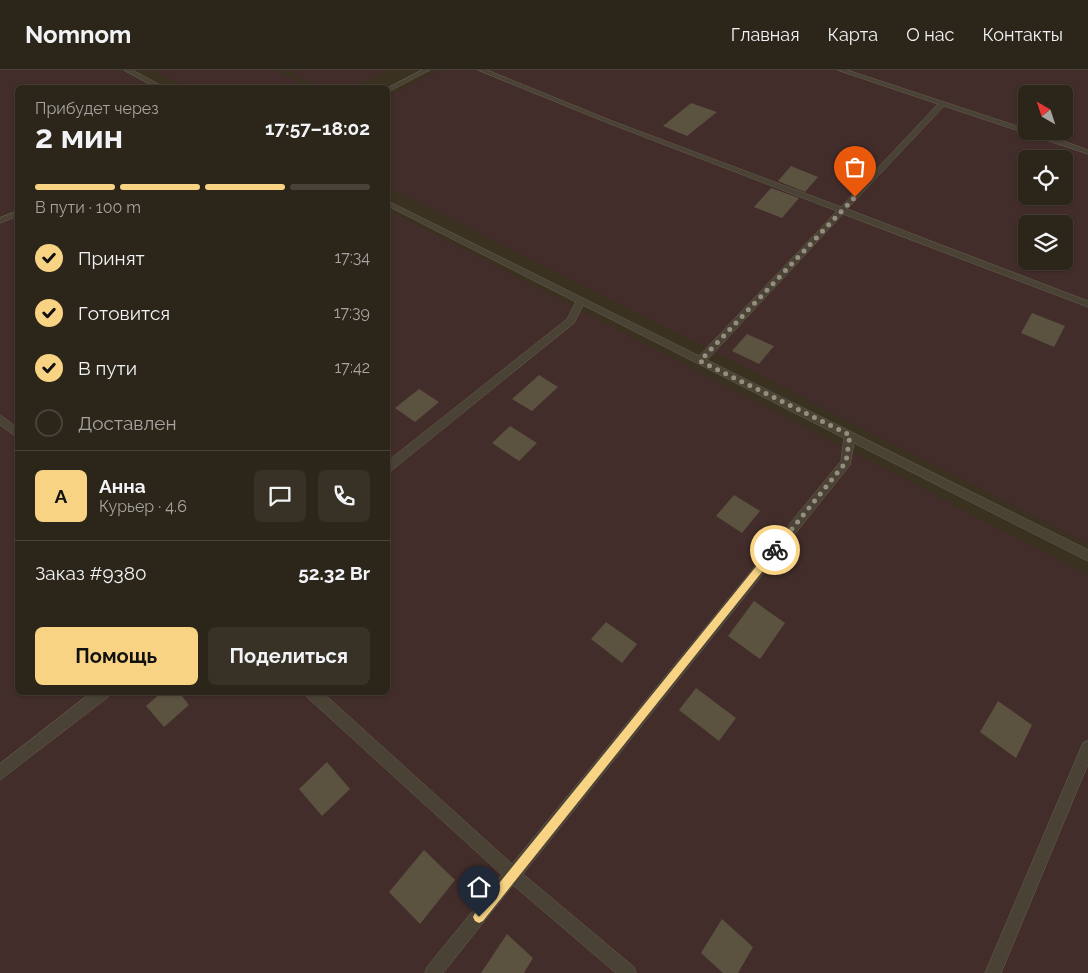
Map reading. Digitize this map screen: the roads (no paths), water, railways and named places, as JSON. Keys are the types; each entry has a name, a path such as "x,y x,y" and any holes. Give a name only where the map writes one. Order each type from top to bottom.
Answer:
{"lane":[{"path":"127,70 158,85"},
{"path":"390,89 428,70"},
{"path":"481,70 610,122 1088,304"},
{"path":"840,70 1018,128"},
{"path":"700,361 942,104"},
{"path":"1053,140 1088,152"},
{"path":"390,204 1088,556"},
{"path":"0,221 15,214"},
{"path":"390,465 571,321 582,301"},
{"path":"2,424 15,419"},
{"path":"2,424 15,432"},
{"path":"433,973 846,462 850,435"},
{"path":"0,773 99,695"},
{"path":"315,695 513,875 628,973"},
{"path":"993,973 1088,748"}]}
